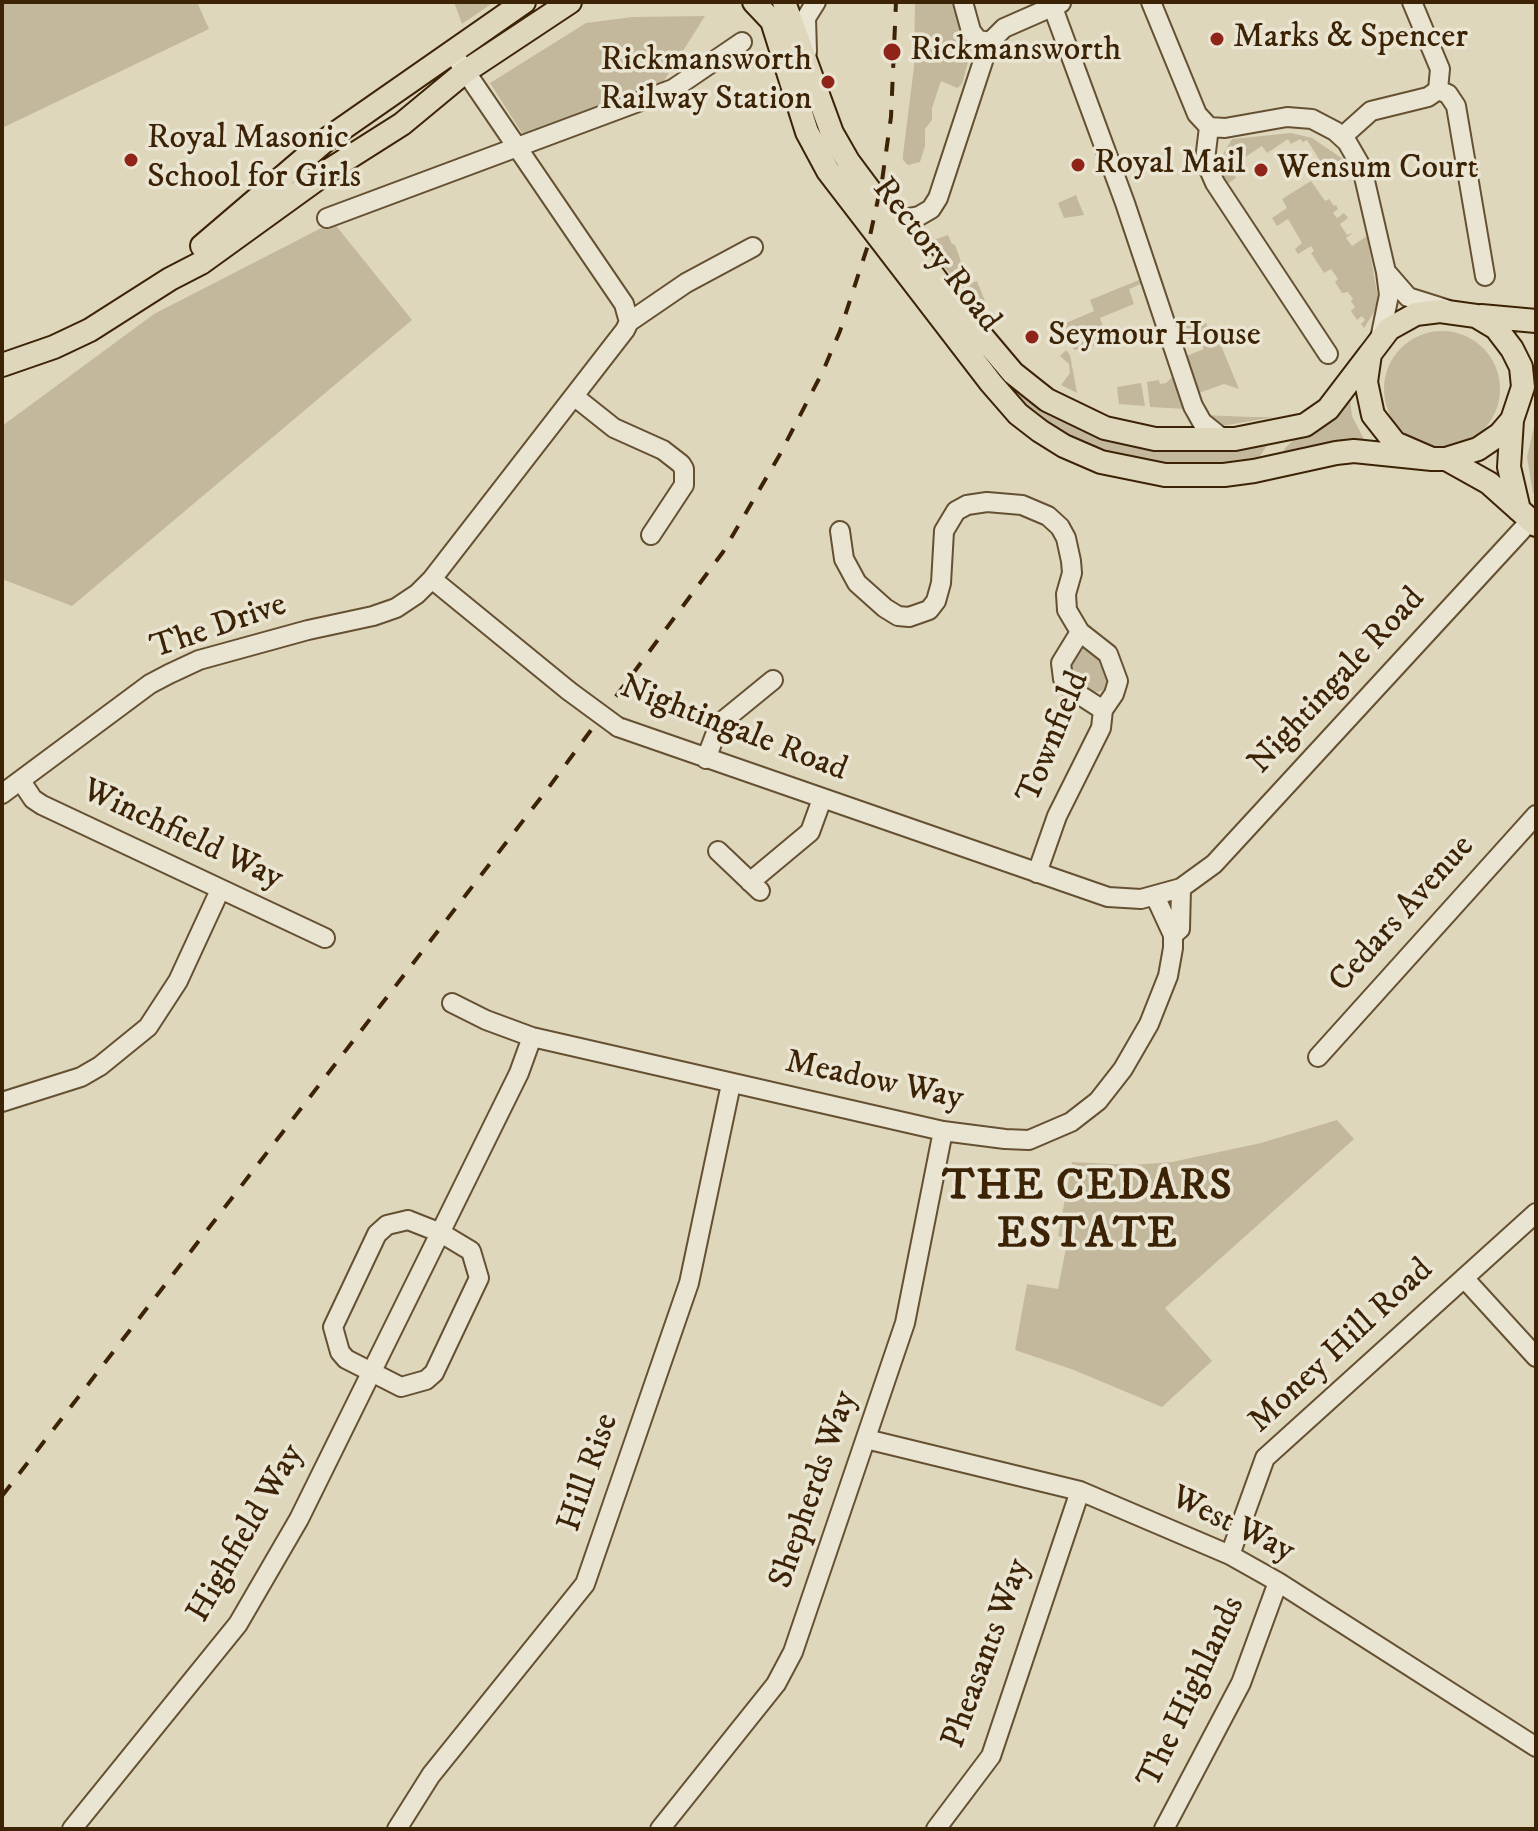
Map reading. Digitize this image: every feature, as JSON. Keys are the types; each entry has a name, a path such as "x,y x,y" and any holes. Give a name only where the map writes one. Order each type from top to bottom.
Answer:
{"main road":[{"path":"170,279 196,251 326,140 524,2"},
{"path":"2,365 54,347 90,330 201,263 331,169 402,124 466,71 570,2"},
{"name":"Rectory Road","path":"754,2 772,21 807,132 828,171 991,383 1018,414 1040,431 1064,446 1101,462 1165,475 1211,476 1254,471 1354,451 1439,459"},
{"name":"Rectory Road","path":"784,2 832,133 848,161 953,302 1013,373 1047,400 1105,428 1155,439 1223,439 1305,425 1328,409 1375,346"},
{"path":"1529,518 1489,483 1439,459 1395,443 1373,415 1366,382 1375,346 1401,321 1416,314 1452,311 1536,321"},
{"path":"1476,316 1496,328 1512,349 1521,367 1523,387"},
{"path":"1529,518 1509,467 1512,420 1523,387 1536,363"},
{"path":"1439,459 1488,444 1512,420"}],"street":[{"path":"809,72 806,18 816,2"},
{"path":"963,2 971,31 978,40 990,42"},
{"path":"1151,2 1197,114 1209,127 1225,128 1287,117 1312,119 1342,137 1356,154 1362,168 1389,295 1375,346"},
{"path":"1342,137 1371,111 1428,97 1438,90 1440,69 1412,2"},
{"path":"892,221 919,216 931,209 938,198 990,42 1004,28 1058,4 1193,406 1202,422 1223,439"},
{"path":"327,218 673,89 742,42"},
{"path":"452,52 624,304 629,322"},
{"path":"1438,90 1448,94 1456,106 1485,276"},
{"path":"1209,127 1205,160 1215,183 1328,354"},
{"path":"432,579 575,397 629,322 686,283 753,247"},
{"path":"1386,272 1408,297 1452,311"},
{"path":"575,397 614,428 663,450 681,464 684,485 651,535"},
{"name":"Townfield","path":"840,531 844,559 857,583 885,608 898,616 909,617 929,610 940,594 944,531 956,511 967,505 1009,503 1035,509 1054,521 1066,538 1072,573 1067,610 1080,632 1108,654 1118,681 1103,710 1101,728 1057,816 1037,873"},
{"name":"Nightingale Road","path":"432,579 618,727 1108,897 1141,899 1181,888 1214,864 1529,518"},
{"name":"The Drive","path":"2,794 150,684 169,674 199,660 373,616 406,601 432,579"},
{"path":"1080,632 1063,658 1063,679 1072,690 1103,710"},
{"path":"706,759 724,720 773,680"},
{"name":"Winchfield Way","path":"21,781 33,799 42,805 325,938"},
{"path":"718,851 755,886 810,832 822,799"},
{"name":"Cedars Avenue","path":"1318,1057 1536,815"},
{"name":"Meadow Way","path":"452,1003 532,1037 943,1131 1029,1140 1071,1122 1086,1111 1123,1069 1149,1024 1168,976 1173,935 1180,929 1181,888"},
{"path":"2,1102 81,1077 110,1059 148,1027 178,981 220,890"},
{"path":"1155,896 1173,935"},
{"name":"Highfield Way","path":"72,1829 238,1624 299,1519 519,1073 532,1037"},
{"name":"Hill Rise","path":"397,1829 431,1775 585,1584 689,1283 731,1084"},
{"name":"Shepherds Way","path":"660,1829 787,1666 905,1323 943,1131"},
{"name":"Money Hill Road","path":"1230,1555 1265,1458 1536,1213"},
{"path":"408,1220 441,1233 471,1251 479,1278 434,1373 426,1380 401,1387 371,1374 342,1356 333,1327 377,1234 387,1225 408,1220"},
{"path":"1464,1278 1536,1357"},
{"name":"West Way","path":"866,1439 1080,1491 1230,1555 1278,1582 1536,1747"},
{"name":"Pheasants Way","path":"936,1829 991,1756 1080,1491"},
{"name":"The Highlands","path":"1164,1829 1241,1683 1278,1582"}],"shaded area":[{"path":"2,2 197,2 209,29 2,128"},
{"path":"454,2 494,2 462,24"},
{"path":"915,2 949,2 955,8 959,26 973,44 962,84 957,88 941,81 932,108 932,120 925,129 925,146 920,162 908,165 903,155 914,67"},
{"path":"705,16 662,84 549,131 522,133 490,83 586,23 632,17"},
{"path":"1291,133 1312,138 1343,159 1326,170 1307,140 1303,142 1300,139 1291,144 1288,139 1267,153 1262,146 1230,167 1236,178 1227,184 1217,164 1232,139"},
{"path":"1311,181 1325,201 1329,199 1336,205 1338,209 1333,213 1337,218 1344,213 1348,218 1340,224 1347,235 1353,233 1346,238 1352,246 1367,236 1378,298 1364,328 1361,324 1365,320 1362,316 1357,320 1351,311 1355,307 1351,301 1353,299 1348,292 1342,293 1331,269 1324,273 1311,253 1314,251 1311,246 1298,254 1295,249 1302,243 1288,219 1277,226 1272,218 1287,208 1282,199"},
{"path":"1076,195 1084,215 1064,218 1058,203"},
{"path":"333,222 412,320 72,606 2,579 2,426 154,314"},
{"path":"930,230 934,240 948,235 967,278 957,282 932,252 925,242"},
{"path":"1139,280 1141,284 1129,289 1134,304 1100,318 1109,343 1074,350 1064,324 1094,311 1090,300"},
{"path":"977,281 987,306 978,310 960,287"},
{"path":"1206,323 1215,344 1220,343 1239,389 1224,384 1196,394 1184,357 1204,349 1201,343 1193,347 1184,325"},
{"path":"1442,331 1464,335 1483,348 1496,367 1500,389 1496,411 1483,430 1464,443 1442,447 1420,443 1401,430 1388,411 1384,389 1388,367 1401,348 1420,335"},
{"path":"1066,350 1070,355 1077,393 1061,385 1070,373 1069,364 1060,356"},
{"path":"1178,377 1186,409 1150,407 1147,382 1159,380 1160,384"},
{"path":"998,383 1013,388 1070,424 1100,434 1269,442 1254,466 1200,471 1107,460 1037,423"},
{"path":"1141,383 1145,406 1119,404 1117,387"},
{"path":"1349,390 1352,416 1368,447 1280,456 1286,447"},
{"path":"1202,415 1251,417 1274,417 1222,426"},
{"path":"1536,418 1536,491 1533,493 1527,457"},
{"path":"1090,648 1104,660 1109,680 1105,689 1091,691 1074,680 1070,670 1075,652"},
{"path":"1337,1120 1354,1139 1165,1308 1212,1361 1162,1407 1074,1370 1015,1350 1027,1284 1058,1289 1068,1238 1058,1236 1072,1162 1132,1165 1172,1162 1261,1143"}],"railway":[{"path":"2,1496 546,791 723,552 779,456 823,371 840,331 868,245 882,181 891,117 896,2"}],"place":[{"name":"Marks & Spencer","path":"1217,39"},
{"name":"Rickmansworth","path":"892,52"},
{"name":"Rickmansworth Railway Station","path":"828,82"},
{"name":"Royal Masonic School for Girls","path":"131,160"},
{"name":"Royal Mail","path":"1078,165"},
{"name":"Wensum Court","path":"1261,170"},
{"name":"Seymour House","path":"1032,337"}],"district":[{"name":"THE CEDARS ESTATE","path":"1088,1213"}]}
